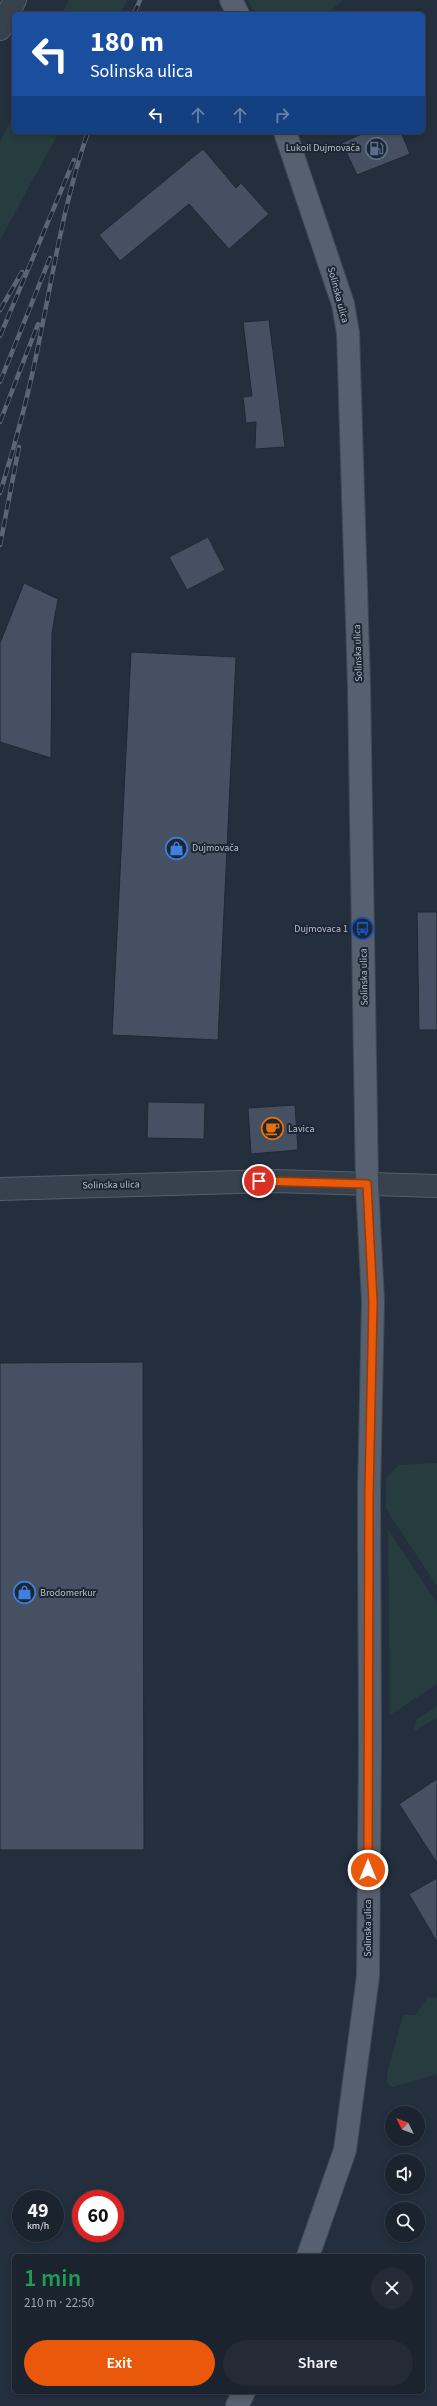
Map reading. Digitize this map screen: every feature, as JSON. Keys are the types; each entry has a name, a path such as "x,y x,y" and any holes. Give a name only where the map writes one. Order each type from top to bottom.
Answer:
{"main road":[{"path":"231,0 237,12"},
{"name":"Solinska ulica","path":"286,134 343,304 348,332 359,685 367,1184 373,1302 369,1494 370,1746 368,1976 345,2150 309,2254"},
{"path":"237,2406 243,2394"}],"street":[{"path":"0,29 14,0"},
{"name":"Solinska ulica","path":"0,1189 274,1181 367,1184"},
{"path":"367,1184 437,1186"}],"green space":[{"path":"69,0 127,0 121,12 63,12"},
{"path":"248,0 343,0 329,12 254,12"},
{"path":"12,118 12,134 58,134 0,240 0,142"},
{"path":"437,1463 437,1586 386,1509 386,1478 399,1465"},
{"path":"388,1529 437,1603 437,1684 390,1715"},
{"path":"437,1706 437,1718 414,1731 417,1719"},
{"path":"428,1997 437,1998 437,2074 393,2087 387,2083 387,2074 403,2015 415,2015"}],"building":[{"name":"Lukoil Dujmovača","path":"362,134 402,134 410,154 357,175 342,143"},
{"path":"203,149 236,188 241,183 269,214 229,249 189,204 120,261 99,235"},
{"path":"269,320 285,447 255,449 256,422 246,423 243,397 252,396 243,322"},
{"path":"208,537 225,570 187,590 169,557"},
{"path":"24,583 58,599 52,633 51,758 0,742 0,643"},
{"path":"131,652 236,657 218,1040 112,1035"},
{"path":"417,912 437,912 437,1030 419,1030"},
{"path":"148,1102 205,1103 204,1139 147,1138"},
{"name":"Lavica","path":"295,1105 298,1150 251,1154 248,1108"},
{"path":"143,1362 144,1850 0,1850 0,1363"},
{"path":"437,1779 437,1863 399,1804"},
{"path":"437,1878 437,1942 409,1894"}],"railway":[{"path":"135,12 140,0"},
{"path":"0,493 27,396 66,208 87,134"},
{"path":"0,336 74,160"},
{"path":"0,382 50,258"},
{"path":"0,310 22,272"},
{"path":"0,422 38,324"},
{"path":"0,545 19,447"}],"place":[{"name":"Lukoil Dujmovača","path":"376,148"},
{"name":"Dujmovača","path":"176,848"},
{"name":"Dujmovaca 1","path":"363,929"},
{"name":"Lavica","path":"273,1129"},
{"name":"Brodomerkur","path":"24,1593"}],"route":[{"path":"259,1181 367,1184 373,1302 369,1494 370,1746 368,1870"}]}
